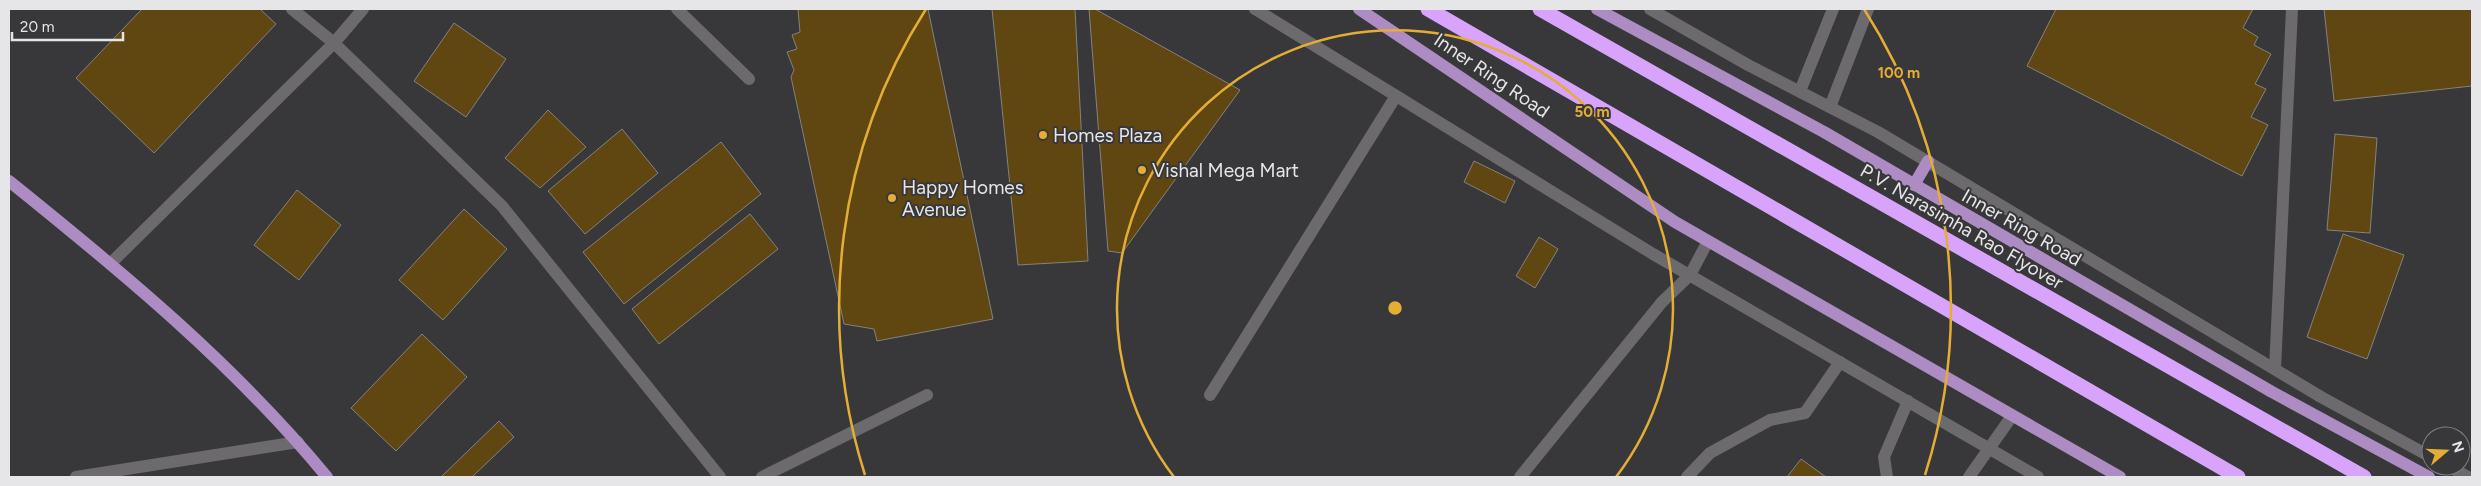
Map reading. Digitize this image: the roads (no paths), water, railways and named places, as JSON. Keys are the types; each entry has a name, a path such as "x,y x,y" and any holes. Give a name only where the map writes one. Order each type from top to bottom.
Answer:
{"highway":[{"path":"1428,9 2238,477"},
{"name":"P.V. Narasimha Rao Flyover","path":"1540,9 2364,477"}],"main road":[{"name":"Inner Ring Road","path":"1359,9 1676,222 2120,477"},
{"name":"Inner Ring Road","path":"1597,9 1824,132 2272,392 2429,477"},
{"path":"1914,185 1928,161"},
{"path":"9,181 111,263 202,346 298,442 327,477"}],"street":[{"path":"292,9 334,43 502,206 720,477"},
{"path":"111,263 334,43 363,9"},
{"path":"677,9 749,79"},
{"path":"1254,9 1690,275 2038,477"},
{"name":"Inner Ring Road","path":"1650,9 1928,161 2274,369 2421,451"},
{"path":"1800,92 1833,9"},
{"path":"1830,107 1868,9"},
{"path":"2274,369 2292,9"},
{"path":"1210,395 1396,96"},
{"path":"1520,477 1662,302 1690,275 1708,241"},
{"path":"1687,477 1710,454 1770,420 1804,413 1840,362"},
{"path":"762,477 928,395"},
{"path":"1887,477 1884,457 1908,401"},
{"path":"1969,477 2012,416"},
{"path":"76,477 298,442"}],"place":[{"name":"Homes Plaza","path":"1043,135"},
{"name":"Vishal Mega Mart","path":"1142,170"},
{"name":"Happy Homes Avenue","path":"892,198"}]}
